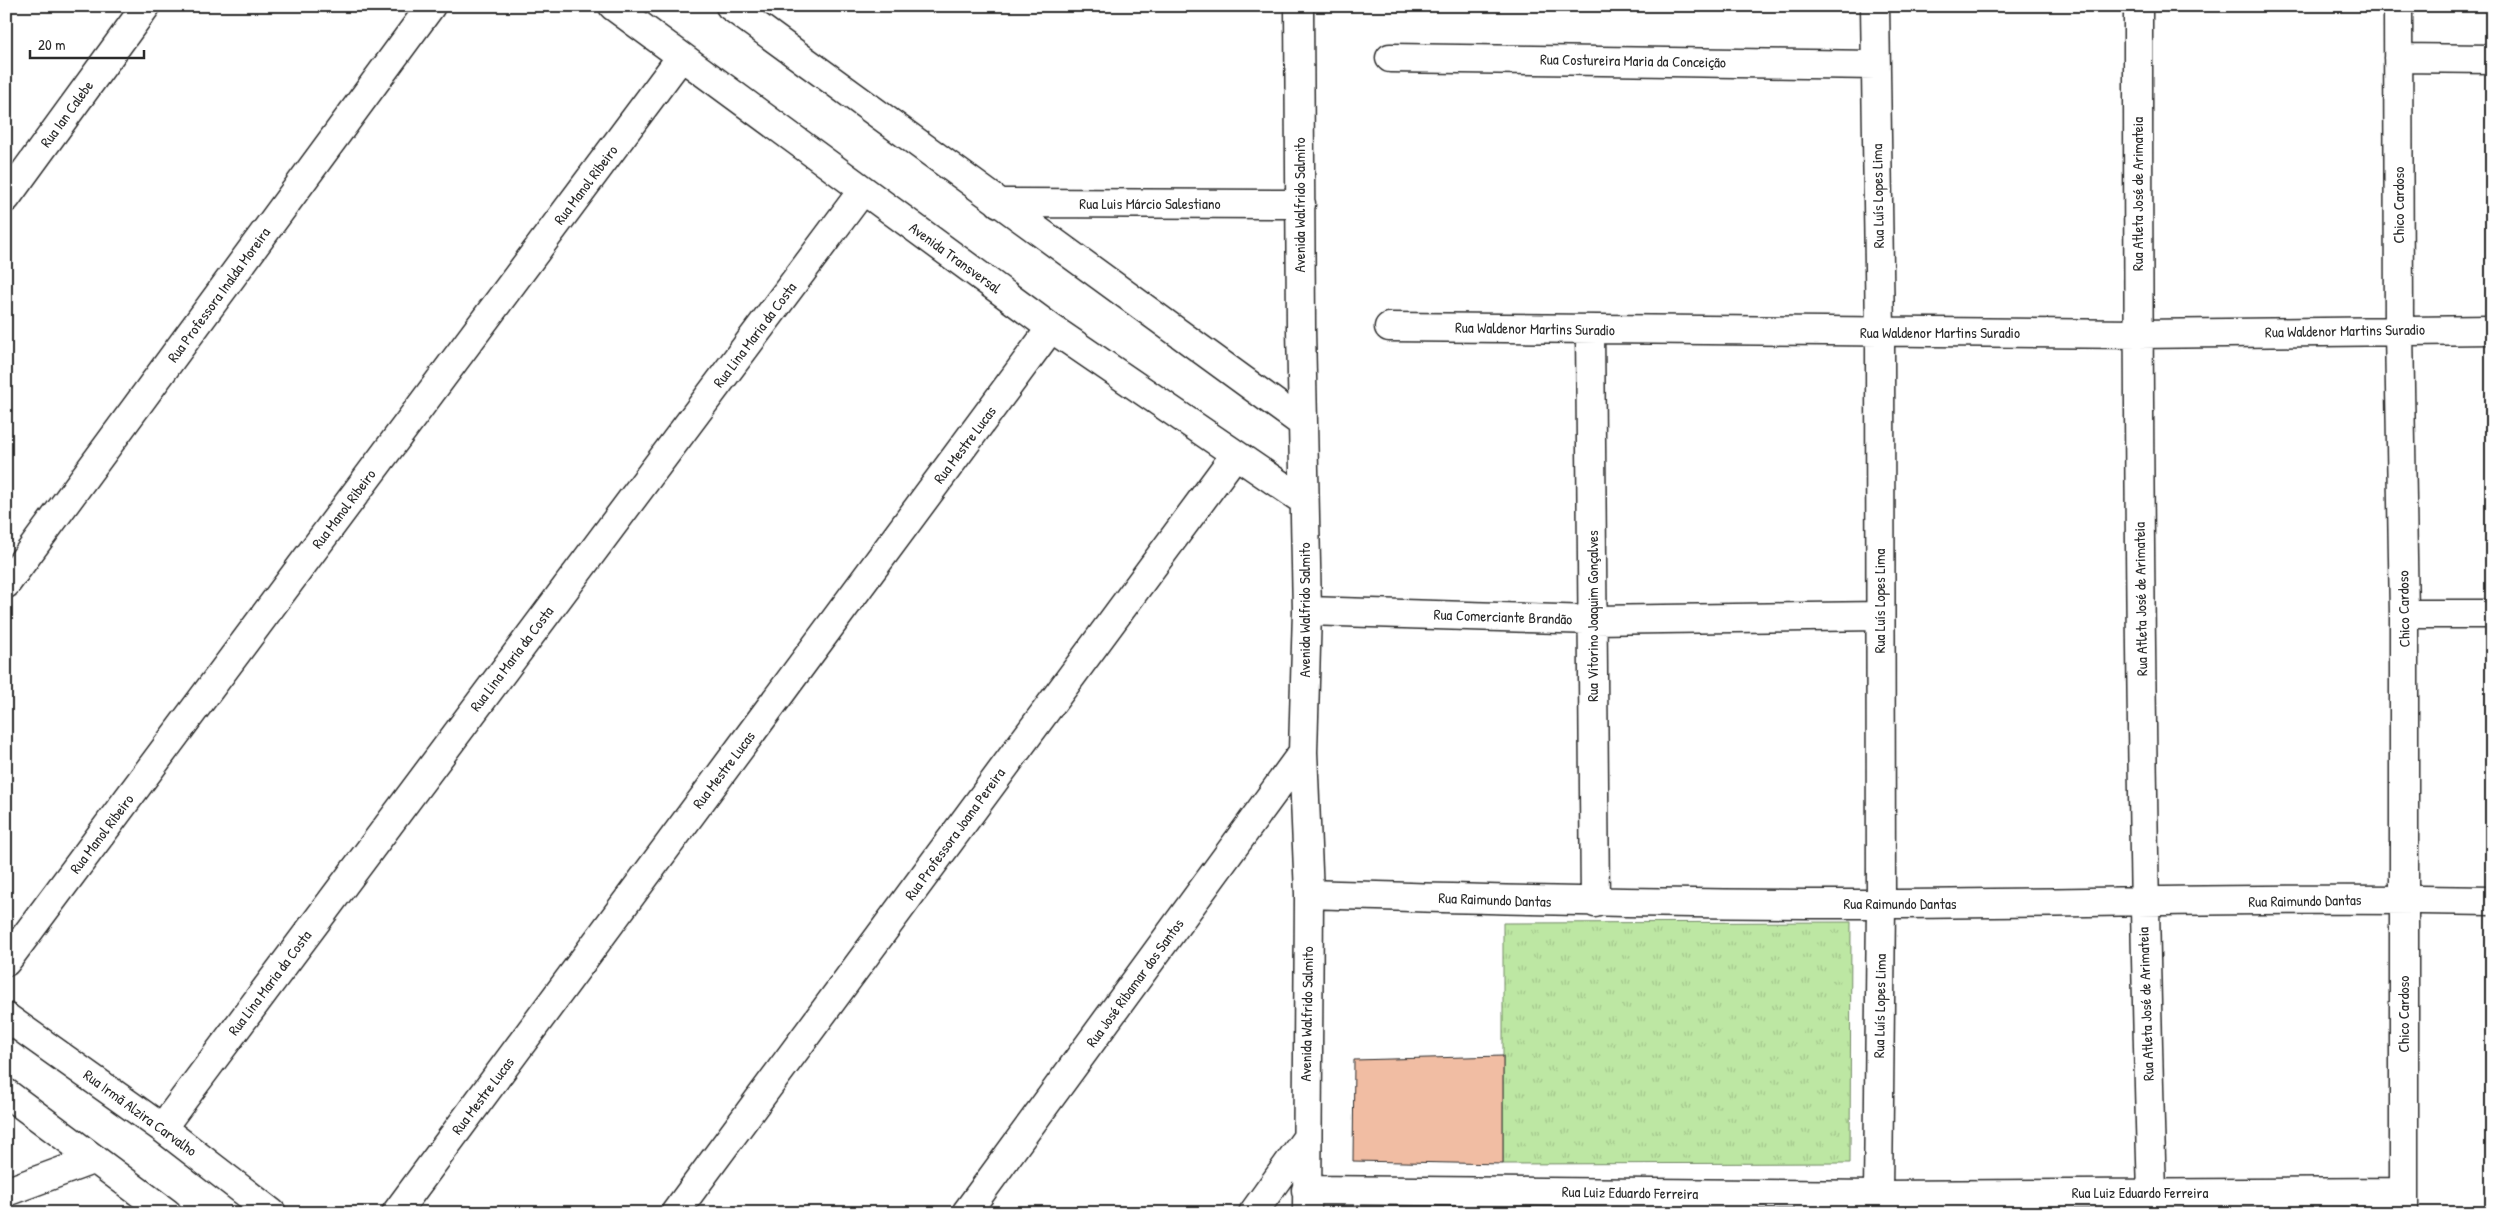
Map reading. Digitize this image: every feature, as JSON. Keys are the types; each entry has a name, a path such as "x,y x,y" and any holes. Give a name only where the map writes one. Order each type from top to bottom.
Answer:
{"street":[{"name":"Rua Ian Calebe","path":"6,198 146,6"},
{"name":"Rua Professora Inalda Moreira","path":"6,584 431,6"},
{"name":"Avenida Transversal","path":"613,6 1051,328 1304,501"},
{"path":"730,6 1302,423"},
{"name":"Avenida Walfrido Salmito","path":"1299,6 1302,423 1307,612 1303,752 1309,894 1307,1201"},
{"name":"Rua Luís Lopes Lima","path":"1876,6 1880,333 1881,904 1878,1195"},
{"name":"Rua Atleta José de Arimateia","path":"2138,6 2138,334 2143,903 2152,1193"},
{"name":"Chico Cardoso","path":"2398,6 2404,614 2404,1202"},
{"name":"Rua Manol Ribeiro","path":"6,962 682,57"},
{"name":"Rua Costureira Maria da Conceição","path":"1390,58 1876,65"},
{"path":"2398,58 2492,59"},
{"name":"Rua Lina Maria da Costa","path":"162,1128 863,190"},
{"name":"Rua Luis Márcio Salestiano","path":"999,203 1301,204"},
{"name":"Rua Waldenor Martins Suradio","path":"1389,327 2138,334 2492,330"},
{"name":"Rua Mestre Lucas","path":"396,1213 1051,328"},
{"name":"Rua Vitorino Joaquim Gonçalves","path":"1590,329 1595,903"},
{"name":"Rua Professora Joana Pereira","path":"675,1213 1235,455"},
{"name":"Rua Comerciante Brandão","path":"1307,612 1593,620 1880,616"},
{"path":"2404,614 2492,614"},
{"name":"Rua José Ribamar dos Santos","path":"966,1213 1303,752"},
{"name":"Rua Raimundo Dantas","path":"1309,894 1595,903 1881,904 2492,901"},
{"name":"Rua Irmã Alzira Carvalho","path":"6,1016 162,1128 272,1213"},
{"path":"6,1092 167,1213"},
{"path":"1253,1213 1306,1139"},
{"path":"6,1192 95,1159"},
{"name":"Rua Luiz Eduardo Ferreira","path":"1307,1201 1379,1202 2152,1193 2404,1202"}],"green space":[{"path":"1851,922 1850,1163 1503,1164 1503,923"}],"building":[{"path":"1503,1056 1503,1164 1353,1161 1354,1060"}]}
